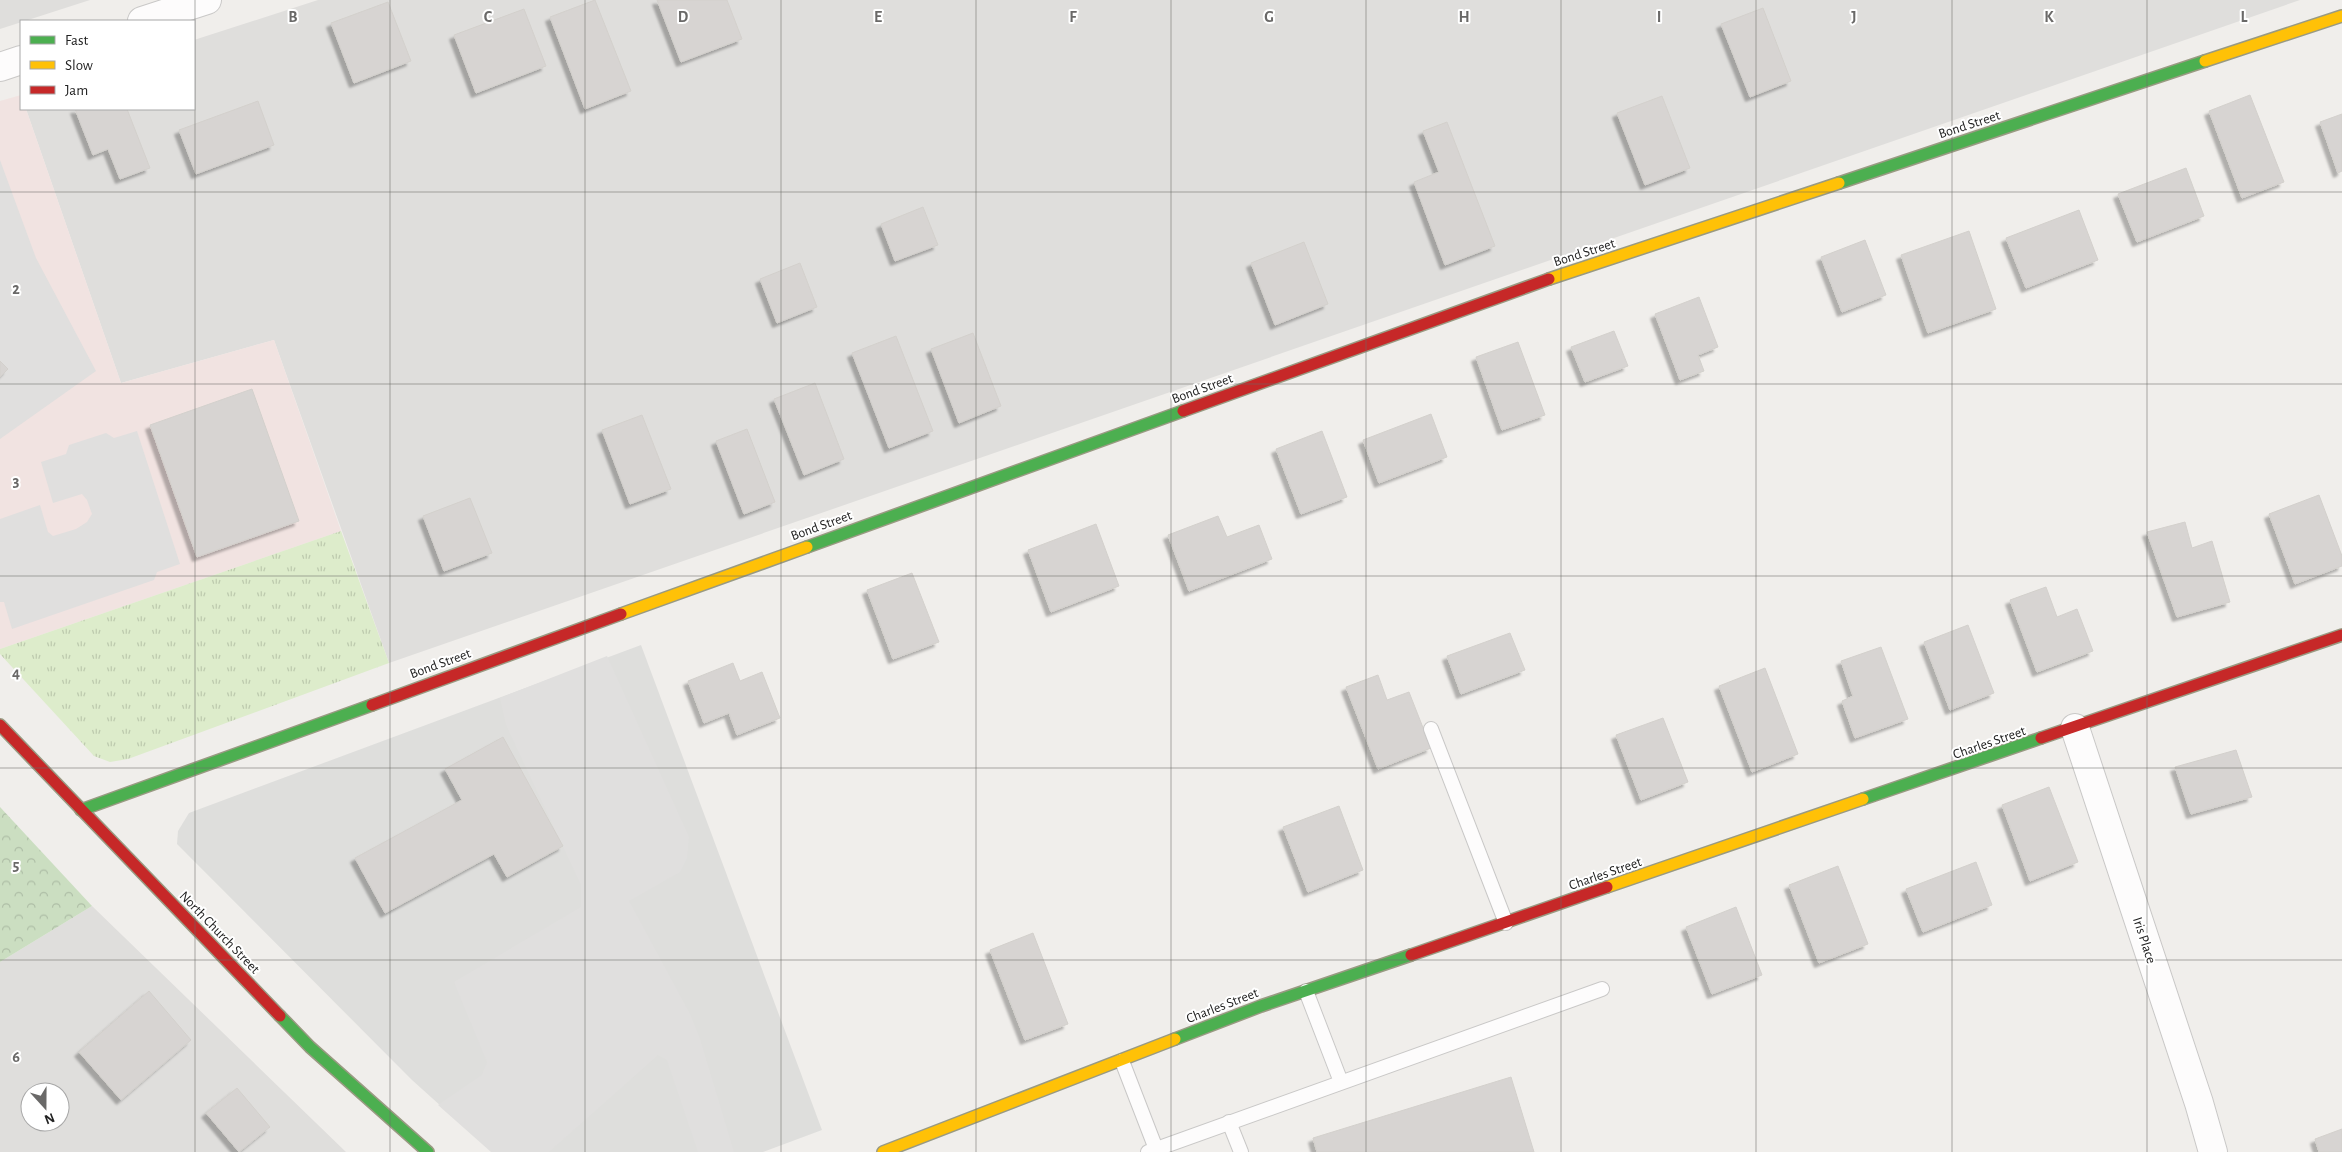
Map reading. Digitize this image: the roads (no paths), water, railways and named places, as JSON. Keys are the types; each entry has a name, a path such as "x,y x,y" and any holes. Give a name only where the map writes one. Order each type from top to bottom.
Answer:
{"street":[{"path":"145,20 207,0"},
{"name":"Bond Street","path":"81,810 1521,288 2342,16"},
{"path":"0,67 20,60"},
{"name":"Charles Street","path":"883,1152 1261,1006 2342,636"},
{"name":"North Church Street","path":"0,725 310,1047 428,1152"},
{"name":"Iris Place","path":"2076,728 2199,1103 2212,1152"}],"lane":[{"path":"1432,729 1506,923"},
{"path":"1122,1060 1152,1151 1602,989"},
{"path":"1306,991 1341,1082"},
{"path":"1229,1122 1240,1152"}]}
